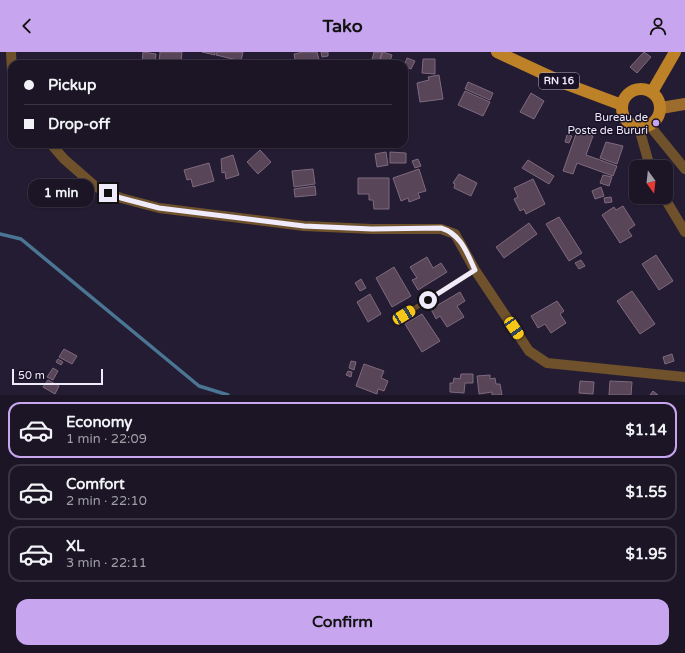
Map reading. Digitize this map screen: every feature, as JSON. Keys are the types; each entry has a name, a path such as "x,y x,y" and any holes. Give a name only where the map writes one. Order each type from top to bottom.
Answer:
{"main road":[{"name":"RN 16","path":"497,52 566,84 622,105"},
{"path":"652,92 675,52"},
{"path":"646,89 652,92 657,96 661,108 658,119 644,127 628,122 622,111 622,105 628,94 634,90 646,89"}],"street":[{"path":"661,108 685,104"},
{"path":"644,127 649,160"},
{"path":"644,127 685,169"},
{"path":"54,148 64,159 96,187 121,198 159,208 304,226 372,229 441,228 455,234 475,270 529,352 547,363 685,377"},
{"path":"668,204 685,232"}],"lane":[{"path":"404,315 475,270"}],"building":[{"path":"143,52 156,54 155,60 142,60"},
{"path":"160,52 182,52 181,60 159,60"},
{"path":"202,52 215,52 215,55"},
{"path":"217,52 243,52 241,60 216,55"},
{"path":"303,52 317,52 319,60 295,60 294,54"},
{"path":"321,52 328,52 328,56 322,57"},
{"path":"374,52 382,52 380,60 372,60"},
{"path":"383,52 392,55 390,60 380,60"},
{"path":"644,52 651,57 637,73 630,67"},
{"path":"407,58 415,61 411,69 408,68 408,60 406,60"},
{"path":"423,59 435,59 435,74 422,73"},
{"path":"439,75 443,99 420,102 417,83 429,80 428,77"},
{"path":"468,82 493,93 490,100 465,89"},
{"path":"465,91 490,102 483,116 458,105"},
{"path":"531,93 544,101 534,119 520,112"},
{"path":"577,131 593,136 586,155 617,166 613,176 577,163 573,174 563,171"},
{"path":"567,135 572,136 569,143 565,142"},
{"path":"606,142 623,146 617,164 600,158"},
{"path":"260,150 271,162 258,174 247,162"},
{"path":"386,152 388,165 377,167 375,154"},
{"path":"390,152 406,153 406,163 390,163"},
{"path":"233,155 239,175 226,179 225,172 222,173 221,159"},
{"path":"418,159 421,166 415,168 412,161"},
{"path":"528,160 554,176 549,184 522,168"},
{"path":"209,163 214,181 193,187 191,179 187,180 184,170"},
{"path":"313,169 315,184 294,187 292,171"},
{"path":"419,169 426,191 418,193 420,198 409,202 408,198 401,201 393,178"},
{"path":"459,174 477,183 471,196 454,188 455,184 453,183"},
{"path":"603,175 612,177 609,186 600,183"},
{"path":"358,178 389,178 389,209 374,209 373,200 369,200 369,194 358,194"},
{"path":"533,179 545,204 526,214 524,209 520,211 514,199 518,197 514,188"},
{"path":"315,186 316,195 295,197 294,189"},
{"path":"601,187 604,196 595,199 592,191"},
{"path":"611,197 612,202 605,203 604,198"},
{"path":"623,206 635,225 628,230 632,236 620,243 602,215 614,207 616,210"},
{"path":"559,217 582,253 569,261 546,224"},
{"path":"529,223 537,234 504,258 496,247"},
{"path":"656,255 673,281 659,290 642,264"},
{"path":"427,257 433,268 441,263 447,272 418,290 412,280 417,278 410,267"},
{"path":"581,260 585,266 579,269 575,263"},
{"path":"394,267 411,296 392,307 376,278"},
{"path":"361,279 366,288 360,291 355,283"},
{"path":"632,291 655,324 640,334 617,301"},
{"path":"460,292 465,301 457,306 464,317 447,327 440,316 436,319 431,309"},
{"path":"370,294 381,314 368,322 357,302"},
{"path":"557,301 564,311 560,314 566,323 551,333 545,324 538,328 531,316"},
{"path":"422,314 440,341 422,352 405,324"},
{"path":"64,349 77,356 72,364 59,357"},
{"path":"672,354 674,361 665,364 663,357"},
{"path":"58,359 63,362 61,365 56,362"},
{"path":"351,361 356,362 354,370 349,368"},
{"path":"364,364 384,371 381,378 388,381 384,391 378,389 377,394 356,386"},
{"path":"53,368 58,371 53,380 47,377"},
{"path":"348,371 352,372 351,377 346,375"},
{"path":"461,374 473,374 473,383 465,383 464,393 450,392 450,383 453,383 454,378 460,379"},
{"path":"490,375 490,379 495,378 496,384 500,384 502,395 492,395 492,392 479,394 477,376"},
{"path":"48,380 59,386 55,394 43,387"},
{"path":"580,381 594,382 593,394 579,393"},
{"path":"610,381 632,382 631,395 609,395"},
{"path":"653,391 658,395 650,395"}],"waterway":[{"path":"0,234 21,239 199,386 228,395"}],"place":[{"name":"Bureau de Poste de Bururi","path":"656,123"}],"route":[{"path":"108,193 159,208 304,226 372,229 441,228 455,234 475,270 428,300"}]}
